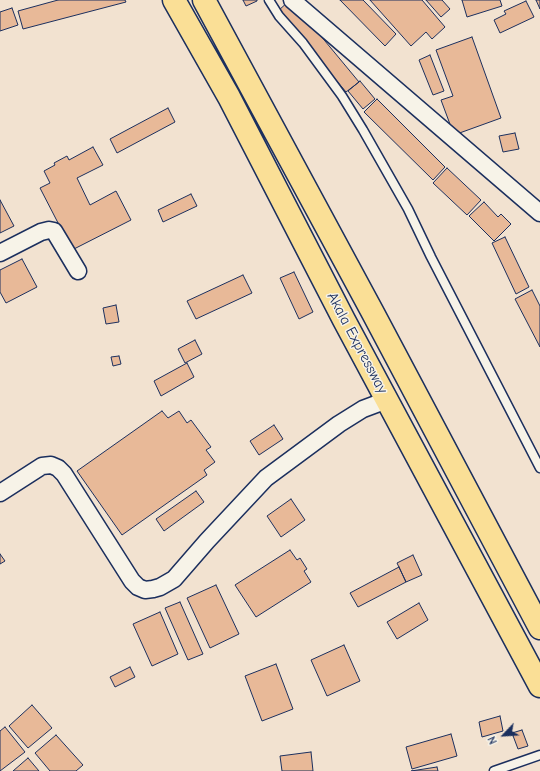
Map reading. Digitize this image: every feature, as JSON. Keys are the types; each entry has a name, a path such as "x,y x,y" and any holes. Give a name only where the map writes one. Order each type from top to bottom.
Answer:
{"main road":[{"name":"Akala Expressway","path":"174,0 229,97 344,320 540,686"},
{"name":"Akala Expressway","path":"204,0 373,313 540,628"}],"street":[{"path":"292,0 540,213"},
{"path":"0,253 41,232 49,230 54,231 78,271"},
{"path":"0,493 42,466 51,465 58,468 64,474 132,581 138,587 145,590 153,589 160,587 174,579 266,478 339,424 362,409 387,400"}],"lane":[{"path":"269,0 279,16 303,43 342,96 363,130 408,209 431,257 540,468"},
{"path":"494,771 540,755"}],"building":[{"path":"58,0 125,0 126,2 23,29 18,11"},
{"path":"243,0 257,0 257,1 246,6"},
{"path":"290,0 359,82 346,92 278,11"},
{"path":"340,0 363,0 396,34 385,46"},
{"path":"370,0 422,0 445,27 432,39 426,32 411,46"},
{"path":"426,0 442,0 450,9 441,17"},
{"path":"462,0 500,0 502,6 467,17"},
{"path":"536,0 540,0 540,9"},
{"path":"526,1 534,17 500,33 494,20 506,14 504,11"},
{"path":"12,8 18,25 0,31 0,12"},
{"path":"472,37 501,118 454,135 441,100 453,96 436,50"},
{"path":"430,55 444,91 433,95 419,60"},
{"path":"360,81 375,99 363,109 348,91"},
{"path":"377,99 445,167 433,180 364,112"},
{"path":"168,108 175,122 117,153 110,139"},
{"path":"515,133 519,149 503,152 499,136"},
{"path":"93,147 103,165 77,178 90,205 116,191 131,220 72,250 40,188 50,183 44,171 55,165 54,163 67,156 69,160"},
{"path":"447,168 481,200 467,215 433,183"},
{"path":"191,194 197,206 163,222 158,210"},
{"path":"0,200 14,226 0,233"},
{"path":"484,202 498,217 501,214 511,224 494,241 469,216"},
{"path":"505,237 529,287 516,294 492,243"},
{"path":"22,259 37,287 6,303 0,292 0,270"},
{"path":"294,272 313,312 299,319 280,278"},
{"path":"243,275 252,293 196,319 187,301"},
{"path":"532,290 540,306 540,347 515,299"},
{"path":"116,305 119,322 106,324 103,308"},
{"path":"195,340 202,354 185,363 178,349"},
{"path":"119,356 121,364 113,366 111,357"},
{"path":"187,363 194,377 161,396 154,381"},
{"path":"162,411 168,418 179,411 187,423 191,420 211,447 206,450 215,462 204,470 207,475 122,535 77,471"},
{"path":"274,425 283,439 259,455 250,441"},
{"path":"196,491 204,502 164,531 156,519"},
{"path":"291,499 305,520 281,537 267,516"},
{"path":"290,550 297,560 300,558 307,569 304,571 311,582 256,617 235,585"},
{"path":"0,554 5,561 0,564"},
{"path":"413,555 422,575 406,582 397,563"},
{"path":"399,567 406,582 358,607 350,593"},
{"path":"216,585 239,634 210,648 187,598"},
{"path":"180,602 203,654 188,660 165,608"},
{"path":"419,603 428,620 397,639 387,622"},
{"path":"160,612 178,654 152,666 133,624"},
{"path":"344,645 360,681 327,696 311,660"},
{"path":"276,664 293,709 262,721 245,676"},
{"path":"130,667 135,677 115,687 110,677"},
{"path":"32,705 52,728 28,748 9,726"},
{"path":"500,716 503,731 482,737 479,722"},
{"path":"5,727 25,752 0,771 0,731"},
{"path":"522,730 528,746 518,749 512,733"},
{"path":"451,734 457,756 412,769 406,747"},
{"path":"56,735 83,765 76,771 50,771 35,753"},
{"path":"311,752 313,771 282,771 280,756"},
{"path":"28,758 39,771 13,771"},
{"path":"437,767 438,771 411,771"}]}
